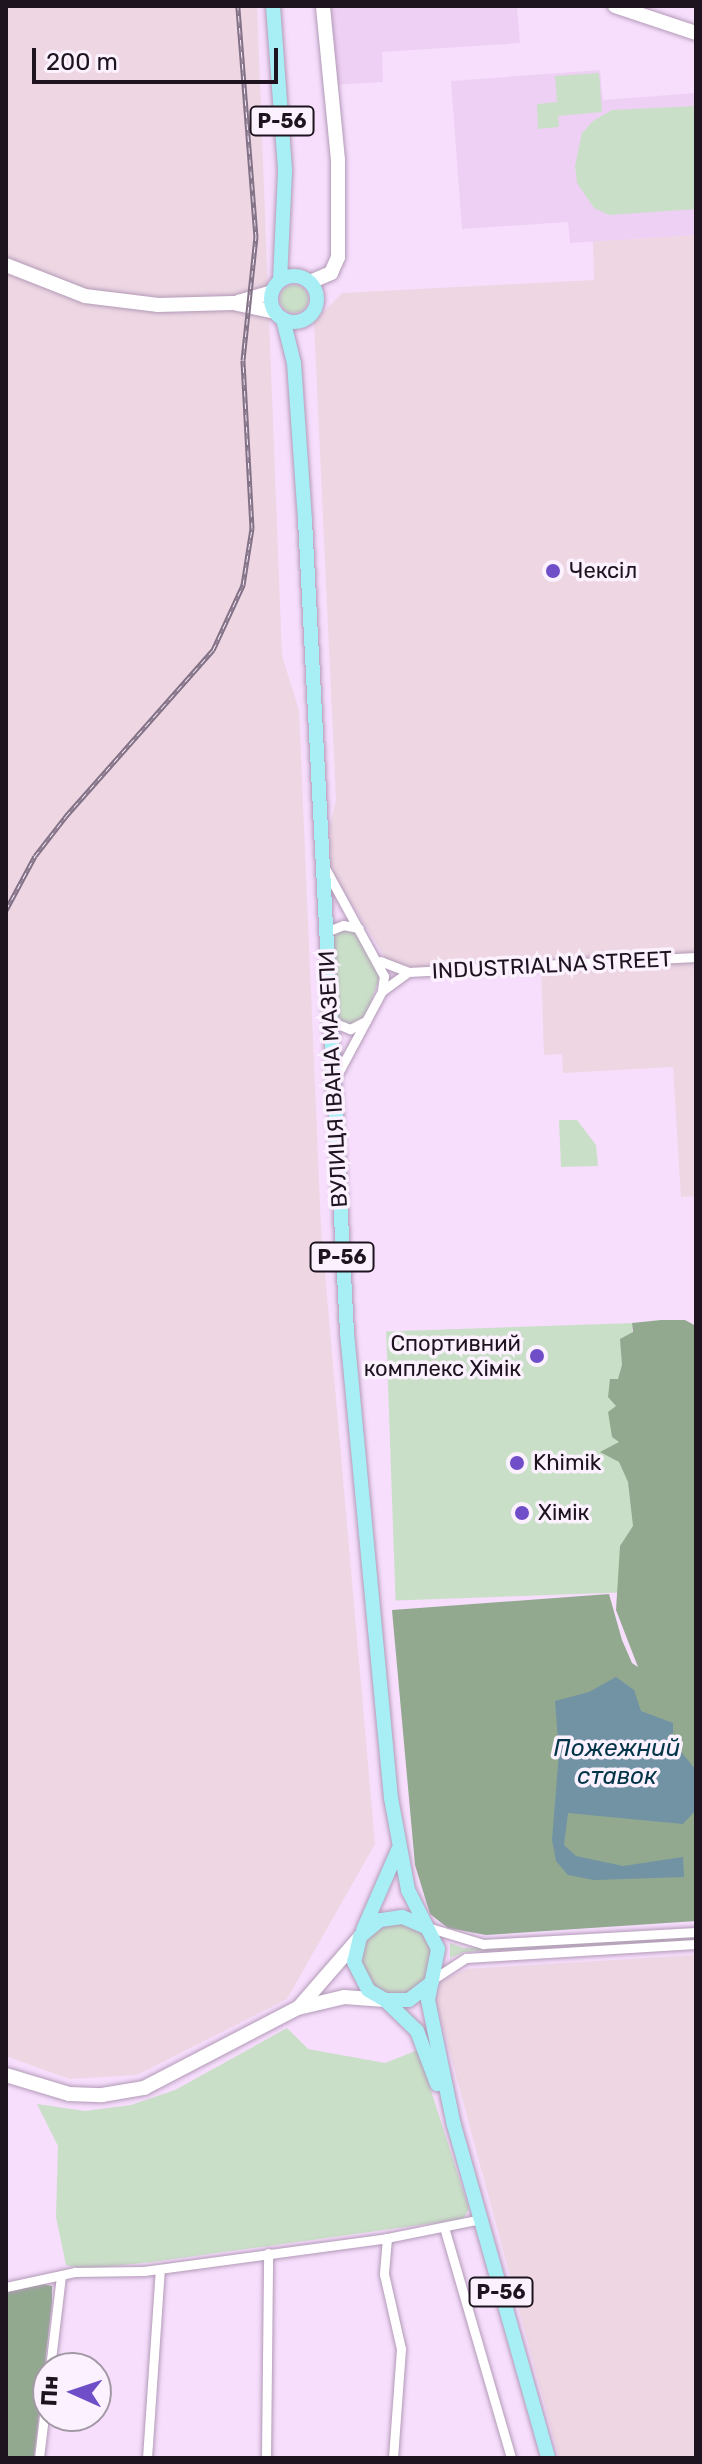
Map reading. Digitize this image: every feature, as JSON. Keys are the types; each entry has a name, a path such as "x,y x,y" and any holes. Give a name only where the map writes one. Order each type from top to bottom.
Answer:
{"main road":[{"name":"ВУЛИЦЯ ІВАНА МАЗЕПИ","path":"273,6 285,237 276,286 279,316 293,355 347,1333 398,1850 408,1890 426,1927"},
{"name":"ВУЛИЦЯ ІВАНА МАЗЕПИ","path":"285,237 316,305 301,321 293,355"},
{"path":"276,286 305,279"},
{"path":"279,316 301,321"},
{"name":"ВУЛИЦЯ ІВАНА МАЗЕПИ","path":"360,1937 398,1850"},
{"path":"360,1937 386,1917 411,1919 426,1927"},
{"name":"Р-56","path":"426,1927 438,1949 435,1978 428,2000 454,2125 548,2458"},
{"name":"Р-56","path":"360,1937 354,1962 359,1979 417,2031 454,2125"},
{"path":"385,2000 418,1997 435,1978"}],"street":[{"path":"305,279 331,273 338,257 338,160 323,6"},
{"path":"615,6 696,33"},
{"path":"6,265 97,298 158,305 233,303 279,316"},
{"path":"233,303 276,286"},
{"path":"322,864 380,961 382,991 333,1084"},
{"path":"326,932 343,925 359,928"},
{"name":"INDUSTRIALNA STREET","path":"380,961 408,972 696,957"},
{"name":"INDUSTRIALNA STREET","path":"382,991 408,972"},
{"path":"330,1021 350,1029 368,1020"},
{"path":"426,1927 483,1944 696,1932"},
{"path":"298,2008 360,1937"},
{"path":"435,1978 466,1958 696,1944"},
{"path":"6,2075 69,2094 102,2095 144,2088 298,2008 344,1997 385,2000"},
{"path":"6,2287 61,2276 160,2269 387,2238 481,2219"},
{"path":"444,2227 511,2458"},
{"path":"387,2238 384,2274 401,2349 393,2458"},
{"path":"266,2458 268,2253"},
{"path":"147,2458 160,2269"},
{"path":"52,2352 61,2276"},
{"path":"39,2458 42,2432"}],"shaded area":[{"path":"6,6 257,6 282,656 299,710 321,1228 375,1844 287,1999 137,2075 69,2079 6,2056"},
{"path":"323,6 517,6 520,43 382,52 383,82 333,85"},
{"path":"600,70 603,100 696,93 696,235 570,243 568,222 462,229 451,81"},
{"path":"696,235 696,1196 681,1197 673,1067 563,1073 562,1054 544,1055 541,965 408,972 389,964 331,870 330,825 336,800 314,322 342,293 594,280 593,241"},
{"path":"696,1955 696,2458 559,2458 436,2001 441,1981 467,1969"}],"green space":[{"path":"599,73 602,112 558,116 559,127 538,129 537,104 557,102 555,76"},
{"path":"696,106 696,209 609,215 594,208 577,183 575,166 582,133 593,121 612,110"},
{"path":"294,285 304,289 308,299 304,309 294,313 284,309 280,299 284,289"},
{"path":"342,930 355,932 380,976 366,1016 350,1026 338,1020 333,936"},
{"path":"559,1120 577,1120 596,1145 598,1166 561,1167"},
{"path":"685,1320 696,1326 696,1921 486,1935 448,1928 430,1914 415,1865 392,1610 609,1594 622,1640 632,1663 638,1667 616,1610 620,1546 633,1526 628,1482 619,1462 600,1452 619,1442 612,1437 608,1412 616,1406 608,1397 610,1379 618,1379 622,1365 620,1339 633,1332 632,1323"},
{"name":"Khimik","path":"632,1323 641,1592 396,1600 386,1332"},
{"path":"397,1923 417,1929 427,1939 433,1959 427,1979 417,1989 397,1995 377,1989 367,1979 361,1959 367,1939 377,1929"},
{"path":"696,1936 696,1940 464,1952 450,1958 450,1943 464,1948"},
{"path":"287,2028 308,2049 385,2063 418,2050 469,2209 463,2219 152,2262 84,2269 66,2265 56,2217 58,2146 37,2104 85,2111 131,2105 175,2090"},
{"path":"43,2284 52,2286 46,2352 32,2352 32,2432 37,2432 34,2458 6,2458 6,2292"}],"water":[{"name":"Пожежний ставок","path":"616,1677 634,1690 641,1711 673,1723 673,1742 696,1770 696,1810 683,1824 568,1813 564,1845 576,1856 623,1866 683,1857 684,1877 594,1880 568,1875 556,1861 552,1840 559,1753 555,1701 589,1692"}],"railway":[{"path":"6,910 35,856 66,816 213,650 243,585 252,528 243,360 256,237 238,6"}],"place":[{"name":"Чексіл","path":"553,571"},
{"name":"Спортивний комплекс Хімік","path":"537,1356"},
{"name":"Khimik","path":"517,1463"},
{"name":"Хімік","path":"522,1513"}]}
